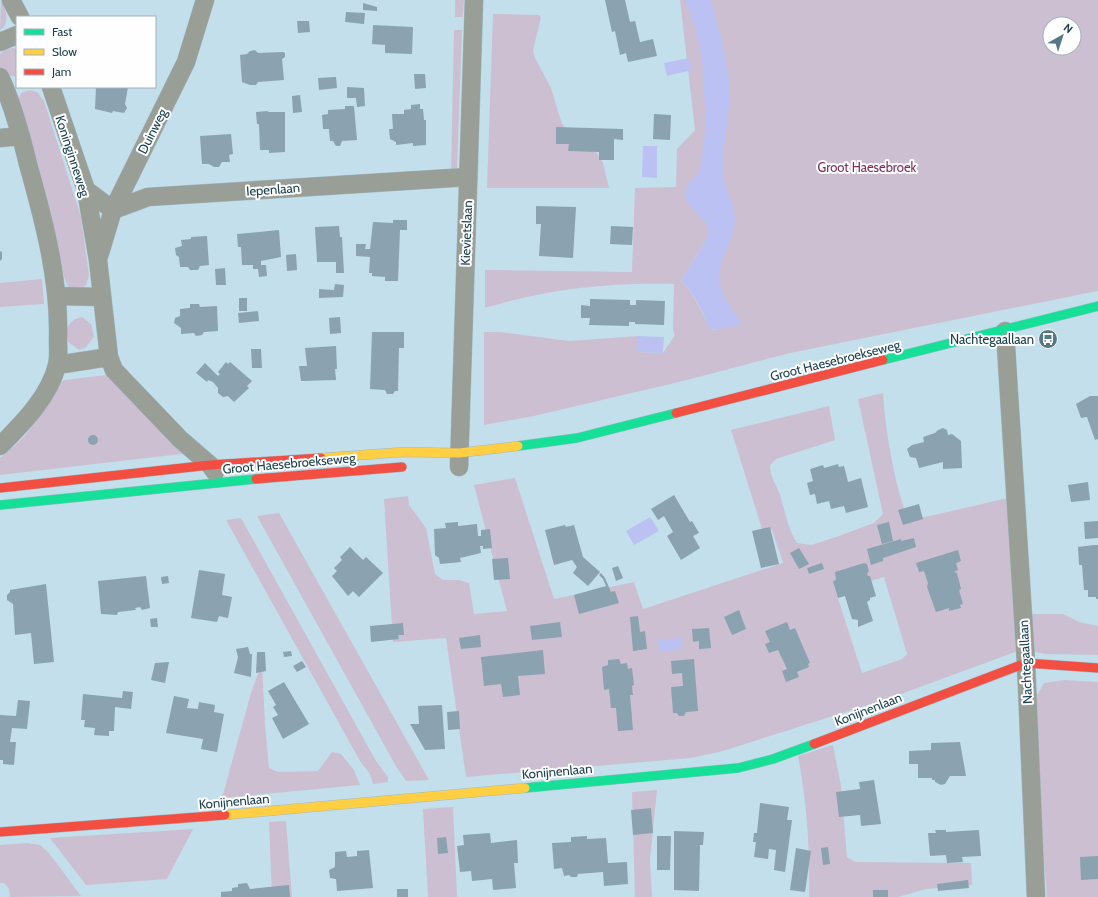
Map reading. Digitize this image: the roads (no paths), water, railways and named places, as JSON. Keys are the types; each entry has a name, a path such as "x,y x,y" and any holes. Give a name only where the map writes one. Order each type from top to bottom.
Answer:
{"street":[{"path":"10,0 19,16"},
{"name":"Duinweg","path":"98,260 113,210 186,62 205,0"},
{"name":"Kievietslaan","path":"459,463 474,0"},
{"path":"0,42 16,36"},
{"path":"0,446 31,413 44,394 57,365 59,321 57,296 42,212 7,83"},
{"name":"Koninginneweg","path":"51,88 86,190 98,260 109,357 114,370 180,439 210,465 221,482"},
{"path":"0,138 21,136"},
{"name":"Iepenlaan","path":"113,210 148,197 468,177"},
{"path":"86,190 113,210"},
{"path":"57,296 101,297"},
{"name":"Groot Haesebroekseweg","path":"0,488 210,465 404,452 437,454 459,463 577,438 1005,331 1098,306"},
{"name":"Nachtegaallaan","path":"1005,331 1026,663 1036,897"},
{"path":"57,365 109,357"},
{"name":"Groot Haesebroekseweg","path":"542,452 577,438"},
{"name":"Groot Haesebroekseweg","path":"0,505 221,482 412,467"},
{"name":"Konijnenlaan","path":"0,832 206,817 738,768 772,759 1026,663 1098,668"}],"water":[{"path":"685,0 711,0 729,76 729,102 723,168 726,188 735,213 735,218 732,234 719,272 719,280 725,296 742,325 710,330 698,304 681,280 706,240 708,231 706,223 688,204 685,197 687,186 700,171 706,122 702,59 695,27"},
{"path":"689,58 692,70 667,76 664,63"},
{"path":"643,146 657,146 657,178 642,177"},
{"path":"638,336 664,337 663,353 638,352"},
{"path":"650,517 659,531 634,545 626,531"},
{"path":"681,638 682,649 659,652 658,640"}],"place":[{"name":"Nachtegaallaan","path":"1048,339"}],"park label":[{"name":"Groot Haesebroek","path":"867,167"}]}
